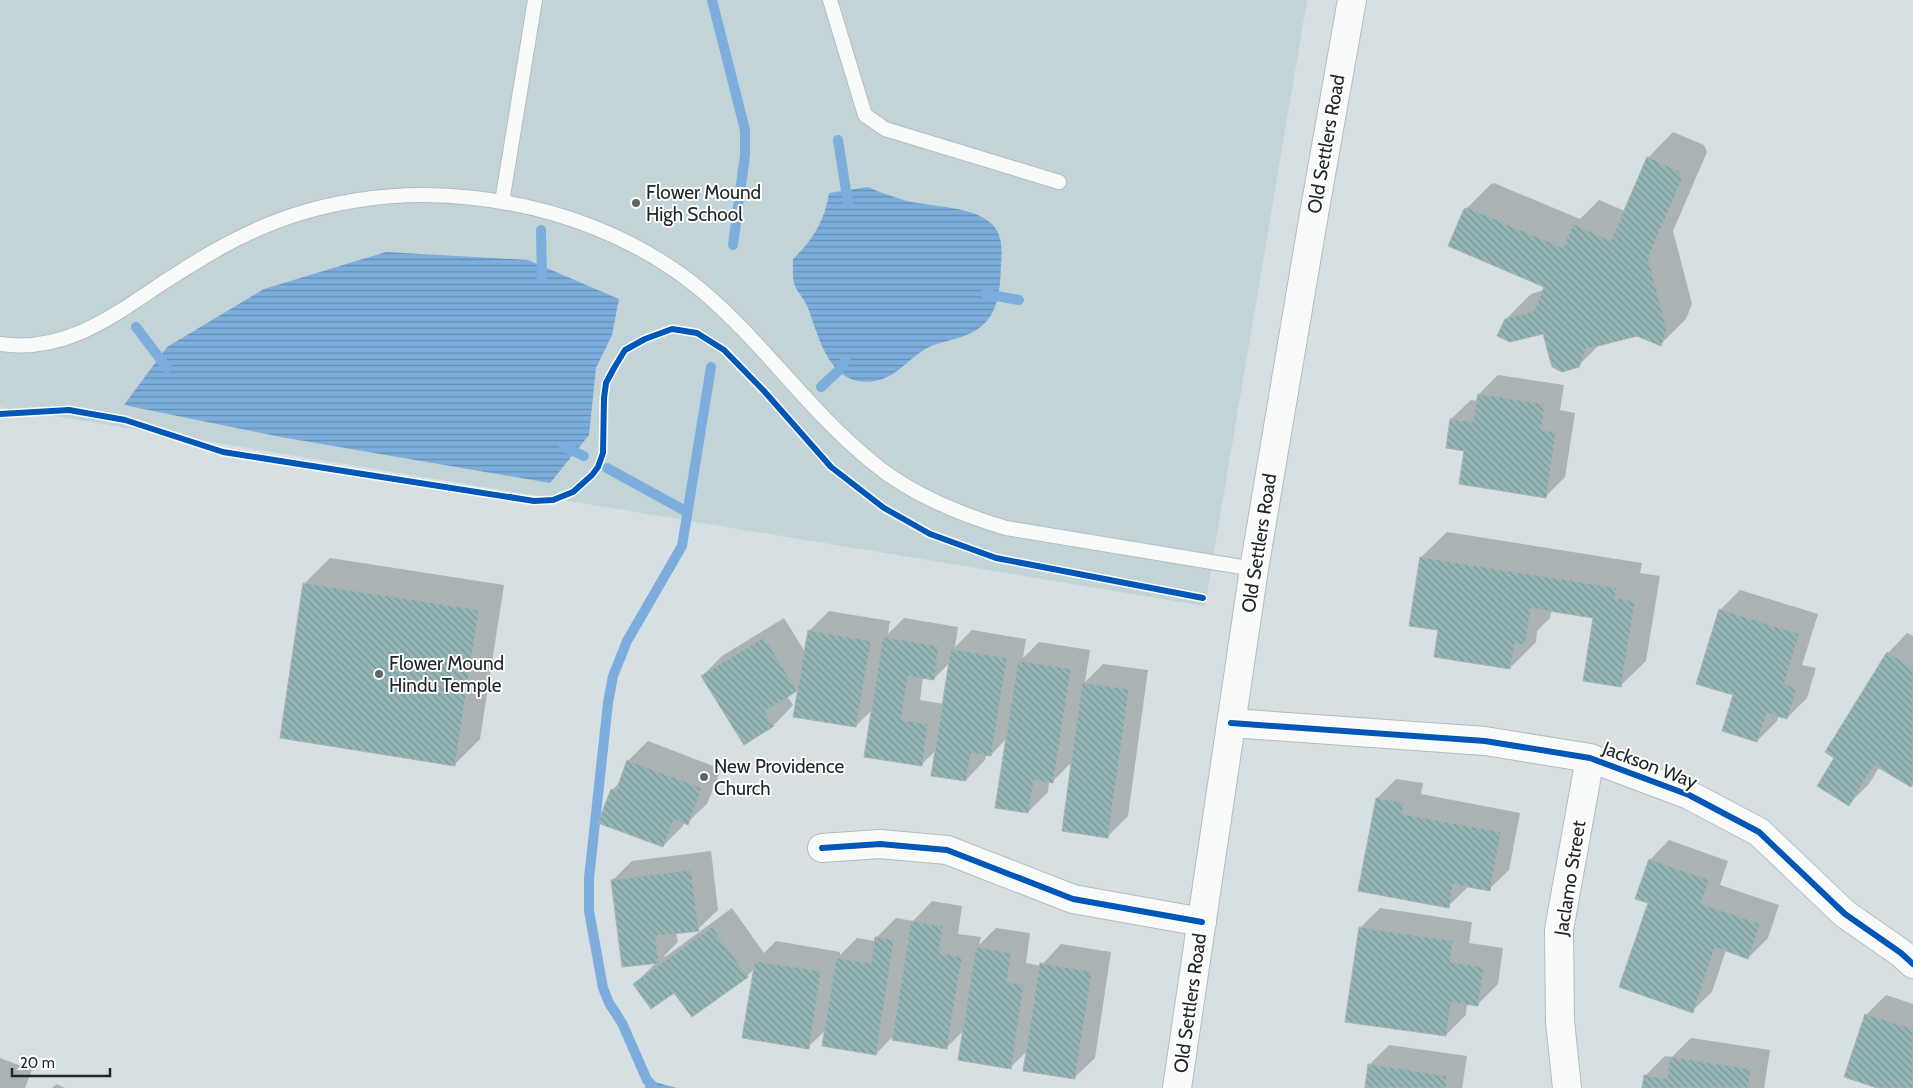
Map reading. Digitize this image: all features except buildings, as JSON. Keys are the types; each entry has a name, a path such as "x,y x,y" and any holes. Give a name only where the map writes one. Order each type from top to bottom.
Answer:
{"street":[{"name":"Old Settlers Road","path":"1177,1088 1254,569 1352,0"},
{"name":"Jackson Way","path":"1231,723 1485,741 1590,758 1689,795 1759,832 1845,914 1902,953 1913,964"},
{"name":"Jaclamo Street","path":"1567,1088 1560,1021 1559,930 1590,758"},
{"path":"822,848 880,844 947,850 1073,899 1202,922"}],"lane":[{"path":"502,202 535,0"},
{"path":"830,0 865,115 885,128 1059,182"},
{"path":"0,344 31,345 74,336 101,324 218,249 278,220 310,209 332,204 394,196 448,196 502,202 551,213 599,229 638,248 687,280 737,324 851,444 874,464 924,496 977,520 1006,528 1254,569"}],"shaded area":[{"name":"Flower Mound High School","path":"0,0 1307,0 1205,606 0,407"}],"water":[{"path":"868,187 907,201 953,208 975,214 993,225 999,234 1001,244 1000,287 995,307 990,316 975,331 929,347 883,379 860,381 847,377 829,359 817,334 807,305 795,286 793,259 817,229 829,193"},
{"path":"386,252 528,260 619,299 612,335 596,368 589,435 550,483 281,437 124,405 167,347 264,289"},
{"path":"647,1080 677,1088 645,1088"}],"waterway":[{"path":"712,0 745,130 745,155 733,245"},
{"path":"838,140 848,203"},
{"path":"541,230 542,279"},
{"path":"985,294 1019,300"},
{"path":"136,327 167,368"},
{"path":"821,387 839,370 846,360"},
{"path":"655,1088 647,1080 622,1023 609,1003 603,988 589,911 589,878 608,703 613,676 627,641 682,546 711,367"},
{"path":"564,447 584,456"},
{"path":"607,468 687,512"}],"cycle path":[{"path":"0,414 69,410 125,420 223,452 534,501 553,500 573,492 598,467 603,453 606,383 625,350 645,339 672,329 697,333 724,350 764,391 831,467 884,508 930,534 996,558 1203,598"},
{"path":"1231,723 1485,741 1590,758 1689,795 1759,832 1845,914 1901,953 1913,964"},
{"path":"822,848 880,844 947,850 1073,899 1202,922"}],"place":[{"name":"Flower Mound High School","path":"636,203"},
{"name":"Flower Mound Hindu Temple","path":"379,674"},
{"name":"New Providence Church","path":"704,777"}]}
